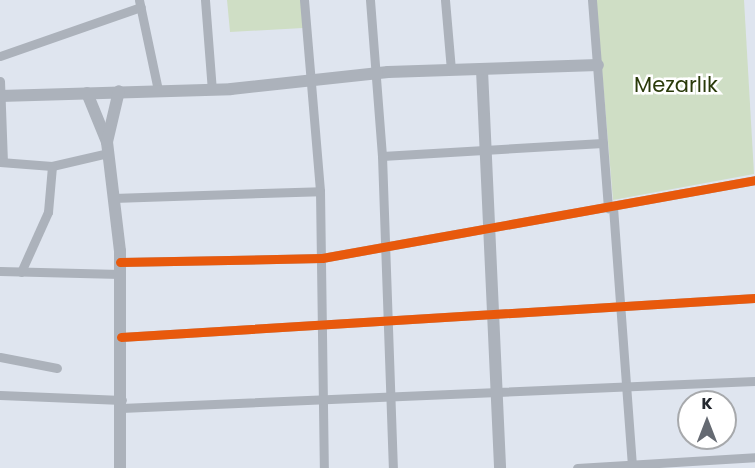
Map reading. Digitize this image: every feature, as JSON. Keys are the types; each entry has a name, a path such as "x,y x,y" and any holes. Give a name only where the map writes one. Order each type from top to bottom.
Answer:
{"street":[{"path":"205,0 212,90"},
{"path":"304,0 313,81 320,191 324,326 321,398 324,468"},
{"path":"370,0 373,74 382,156 386,246 385,322 393,468"},
{"path":"445,0 451,70"},
{"path":"592,0 632,466"},
{"path":"0,56 140,4 158,90"},
{"path":"2,95 212,90 373,74 598,65"},
{"path":"482,70 492,232 500,468"},
{"path":"0,81 2,162 52,166 108,148"},
{"path":"108,148 119,91"},
{"path":"87,93 108,148 120,268 122,404 120,468"},
{"path":"382,156 603,143"},
{"path":"21,272 48,212 52,166"},
{"path":"0,271 21,272 322,258 386,246 492,232 755,180"},
{"path":"113,198 320,191"},
{"path":"121,337 385,322 619,302 755,298"},
{"path":"0,357 57,368"},
{"path":"0,394 122,404 496,395 755,381"},
{"path":"576,468 755,457"}],"green space":[{"path":"227,0 301,0 303,28 230,32"},
{"name":"Mezarlık","path":"596,0 744,0 754,174 613,200"}],"cycle path":[{"path":"120,262 322,258 755,180"},
{"path":"121,337 755,298"}]}
